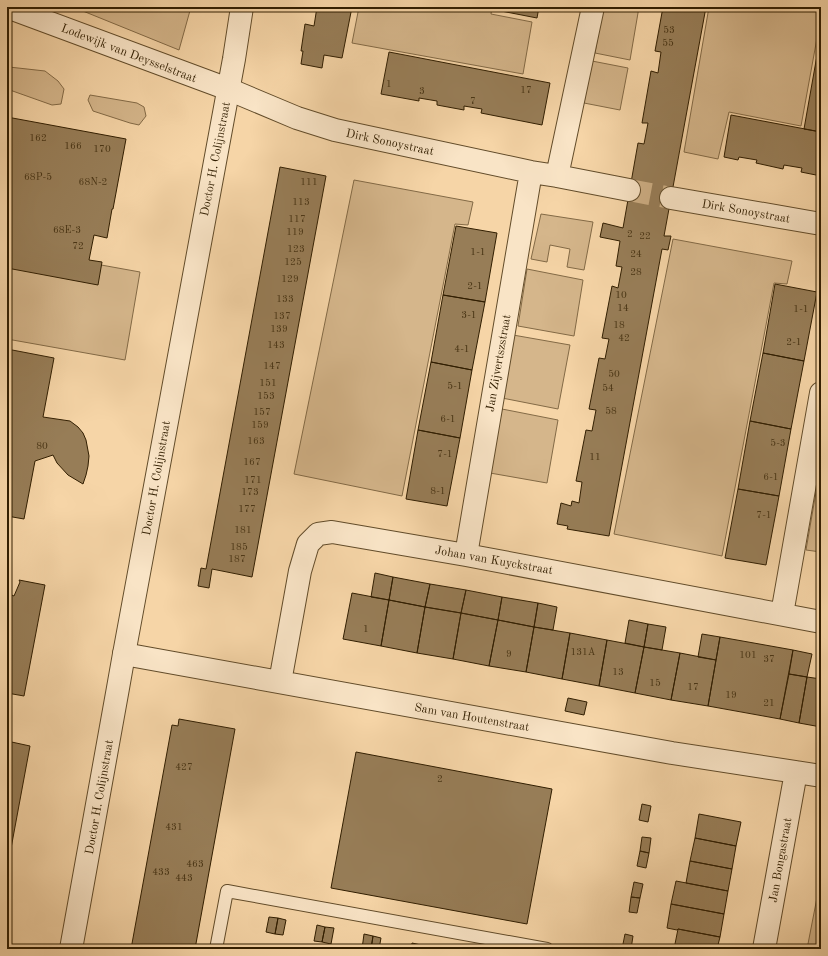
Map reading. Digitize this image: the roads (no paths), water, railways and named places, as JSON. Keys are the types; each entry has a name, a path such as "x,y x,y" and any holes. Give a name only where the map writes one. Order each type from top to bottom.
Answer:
{"street":[{"name":"Lodewijk van Deysselstraat","path":"7,7 228,89"},
{"name":"Doctor H. Colijnstraat","path":"71,949 242,7"},
{"path":"557,176 593,7"},
{"name":"Dirk Sonoystraat","path":"228,89 297,118 335,130 531,172 629,190"},
{"name":"Jan Zijvertszstraat","path":"466,554 531,172"},
{"name":"Dirk Sonoystraat","path":"671,198 821,224"},
{"path":"782,614 821,394"},
{"name":"Johan van Kuyckstraat","path":"280,682 300,571 308,544 318,534 332,532 466,554 821,622"},
{"name":"Sam van Houtenstraat","path":"124,654 672,753 821,776"},
{"name":"Jan Bongastraat","path":"764,949 796,772"}],"lane":[{"path":"216,949 227,891 546,949"}],"tunnel":[{"path":"629,190 671,198"}]}
